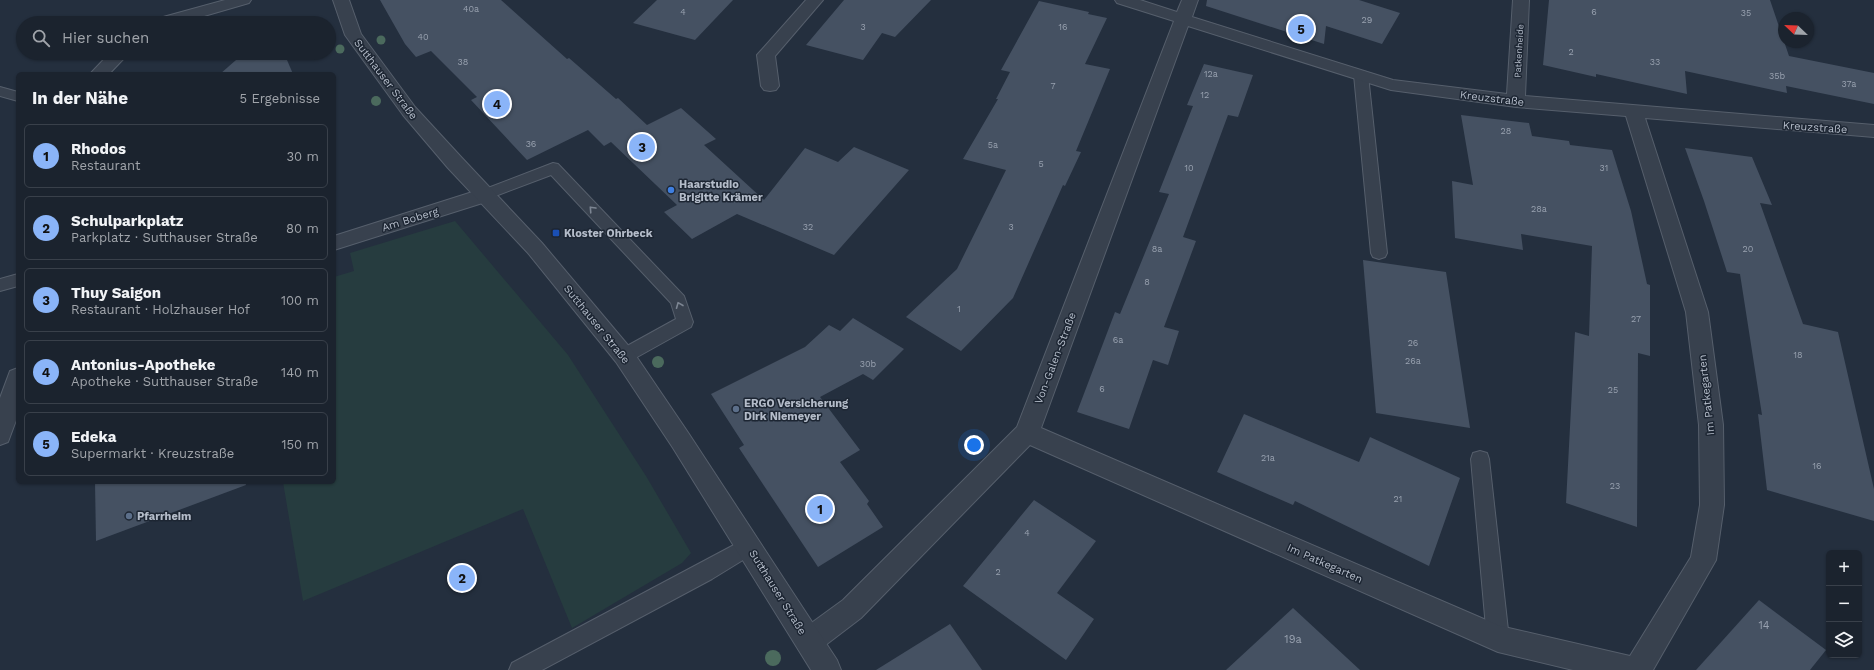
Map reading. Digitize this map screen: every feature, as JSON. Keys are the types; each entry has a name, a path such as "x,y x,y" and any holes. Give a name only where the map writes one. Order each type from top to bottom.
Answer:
{"street":[{"path":"187,16 243,0"},
{"name":"Sutthauser Straße","path":"341,0 353,34 409,111 535,248 624,356 669,422 827,670"},
{"path":"770,86 766,55 815,0"},
{"name":"Kreuzstraße","path":"1123,0 1186,10 1361,75 1392,85 1516,101 1874,131"},
{"name":"Patkenheide","path":"1516,101 1521,0"},
{"name":"Von-Galen-Straße","path":"809,641 852,609 1027,433 1186,10"},
{"path":"101,72 113,60"},
{"name":"Im Patkegarten","path":"1634,112 1697,312 1711,425 1712,504 1703,560 1637,670"},
{"name":"Am Boberg","path":"336,242 485,195"},
{"path":"0,435 16,383"},
{"name":"Im Patkegarten","path":"1027,433 1498,639 1631,670"}],"lane":[{"path":"1361,75 1379,253"},
{"path":"0,91 16,97"},
{"path":"485,195 553,168 678,300 685,322 624,356"},
{"path":"0,286 16,281"},
{"path":"1480,460 1498,639"},
{"path":"520,670 705,572 749,546"}],"green space":[{"path":"455,221 568,355 646,476 691,553 682,563 572,628 523,509 303,601 283,484 336,484 336,276 354,271 350,253"}],"building":[{"path":"380,0 501,0 567,59 569,58 616,99 618,98 647,125 681,108 716,139 704,145 764,200 805,148 838,162 854,147 909,170 834,255 737,214 692,239 664,212 677,205 611,142 604,146 588,130 527,160 471,100 477,97 431,51 416,57 405,44"},
{"path":"657,0 733,0 695,40 633,23"},
{"path":"844,0 931,0 895,37 882,33 863,60 806,45"},
{"path":"1207,0 1359,0 1400,13 1382,44 1326,26 1324,44 1206,6"},
{"path":"1549,0 1770,0 1778,24 1778,48 1786,48 1789,56 1874,73 1874,104 1786,86 1787,93 1685,71 1687,94 1596,74 1596,77 1543,65"},
{"path":"1039,1 1089,12 1088,14 1107,18 1085,64 1110,69 1076,151 1081,152 1065,186 1063,185 1013,298 961,351 906,317 957,269 1006,170 963,159 998,99 996,99 1010,72 1001,70"},
{"path":"236,60 287,60 292,72 222,72"},
{"path":"1204,64 1253,75 1238,117 1228,115 1183,237 1196,241 1164,327 1179,331 1168,365 1153,360 1129,429 1077,412 1115,312 1120,314 1169,194 1159,192 1193,106 1187,105"},
{"path":"1461,115 1529,123 1532,136 1569,141 1570,145 1612,150 1631,211 1647,284 1650,285 1650,356 1638,353 1637,527 1566,503 1575,332 1589,336 1592,246 1521,234 1523,250 1455,238 1452,181 1473,185"},
{"path":"1685,148 1752,157 1772,205 1760,203 1803,324 1838,332 1874,489 1874,521 1767,490 1758,414 1762,415 1740,274 1727,272"},
{"path":"1363,260 1446,272 1470,428 1376,413"},
{"path":"853,318 904,349 873,380 863,374 820,397 860,450 840,462 869,501 867,504 883,527 818,567 739,448 744,445 711,394 805,347 829,325 840,331"},
{"path":"1244,414 1359,462 1370,437 1460,478 1429,566 1295,501 1293,505 1217,472"},
{"name":"Pfarrheim","path":"95,484 246,484 246,485 96,541"},
{"path":"1034,500 1096,541 1057,593 1094,619 1066,660 963,586"},
{"path":"1759,600 1826,650 1810,670 1696,670"},
{"path":"1293,608 1360,670 1226,670"},
{"path":"950,624 982,670 876,670"}],"place":[{"name":"Edeka","path":"1301,29"},
{"name":"Antonius-Apotheke","path":"497,104"},
{"name":"Thuy Saigon","path":"642,147"},
{"name":"Haarstudio Brigitte Krämer","path":"671,190"},
{"name":"Kloster Ohrbeck","path":"556,233"},
{"name":"ERGO Versicherung Dirk Niemeyer","path":"736,409"},
{"name":"Rhodos","path":"820,509"},
{"name":"Pfarrheim","path":"129,516"},
{"name":"Schulparkplatz","path":"462,578"}]}
